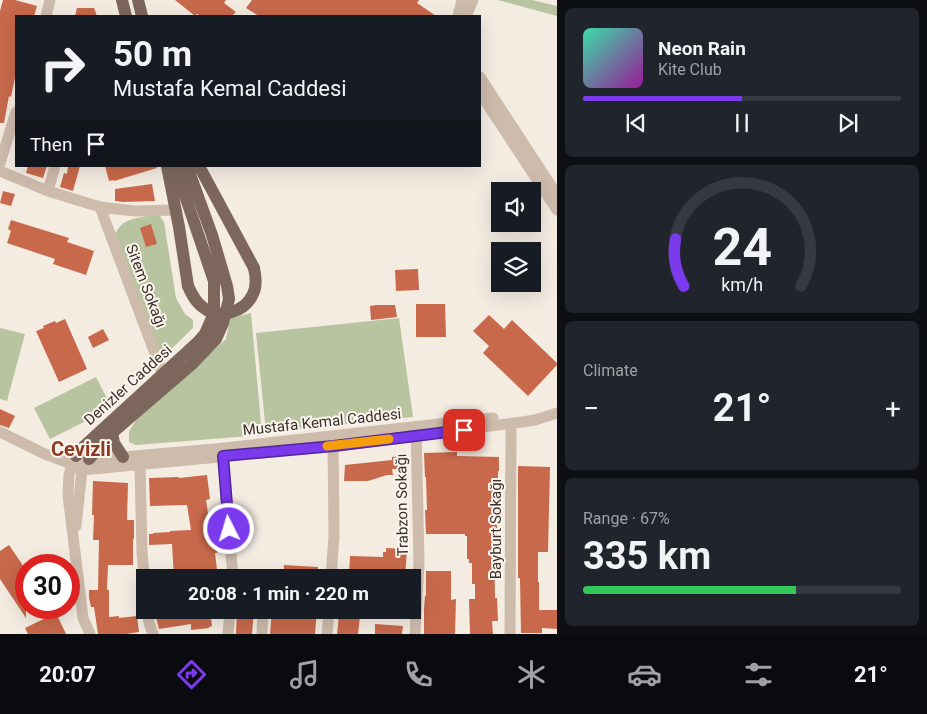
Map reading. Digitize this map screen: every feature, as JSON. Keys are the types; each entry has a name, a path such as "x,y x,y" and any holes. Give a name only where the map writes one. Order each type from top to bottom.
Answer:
{"main road":[{"path":"122,0 126,15"},
{"path":"138,0 142,15"},
{"path":"167,167 188,286 196,301 205,310 213,313 229,313 244,306 250,300 254,293 256,276 254,268 200,167"},
{"name":"Denizler Caddesi","path":"80,462 80,450 190,351 205,334 212,318 214,281 175,167"},
{"name":"Denizler Caddesi","path":"80,462 191,365 216,339 220,332 227,311 229,294 212,235 187,167"},
{"path":"112,433 114,443 123,457"}],"street":[{"path":"46,15 50,0"},
{"path":"458,15 462,0"},
{"path":"466,15 473,0"},
{"path":"481,79 557,195"},
{"path":"481,95 557,210"},
{"path":"0,163 15,115"},
{"path":"48,191 55,167"},
{"path":"0,171 48,191 100,207 135,211 176,210"},
{"name":"Sitem Sokağı","path":"100,207 163,375"},
{"name":"Mustafa Kemal Caddesi","path":"416,432 518,415 557,405"},
{"name":"Mustafa Kemal Caddesi","path":"80,462 140,465 334,441 511,424 557,413"},
{"name":"Bayburt Sokağı","path":"510,634 511,424"},
{"path":"0,432 45,454 80,462 74,542 84,618 90,634"},
{"name":"Trabzon Sokağı","path":"415,634 418,561 416,432"},
{"path":"332,569 334,536 334,441"},
{"name":"Mustafa Kemal Caddesi","path":"80,462 334,441"},
{"path":"223,456 232,569"},
{"path":"140,465 144,569"},
{"path":"149,619 153,634"},
{"path":"228,634 229,619"},
{"path":"262,634 263,619"},
{"path":"327,634 328,619"}],"green space":[{"path":"498,0 532,0 557,6 557,16"},
{"path":"152,215 160,216 164,222 176,298 185,314 193,320 193,328 159,361 114,240 119,227 123,223"},
{"path":"251,313 262,435 136,445 129,442 129,431 137,419 226,339 230,318"},
{"path":"399,318 413,417 266,432 256,333"},
{"path":"0,328 25,334 7,401 0,399"},
{"path":"96,377 112,408 50,439 34,408"}],"building":[{"path":"3,0 15,0 37,6 34,15 15,15 15,78 11,97 9,96 4,123 0,123 0,11"},
{"path":"175,0 226,0 224,3 236,12 233,15 194,15"},
{"path":"252,0 419,0 417,3 435,15 257,15 246,8"},
{"path":"77,8 94,8 97,15 75,15"},
{"path":"28,167 47,167 43,178 26,173"},
{"path":"68,167 80,167 73,191 60,187 64,173 67,174"},
{"path":"105,167 157,168 114,181 109,181"},
{"path":"152,184 155,201 115,201 115,189"},
{"path":"3,191 15,194 11,206 0,203"},
{"path":"11,220 69,238 67,242 94,251 86,275 53,264 55,259 7,243 11,231 8,229"},
{"path":"151,224 157,244 146,247 140,228"},
{"path":"418,269 419,290 396,291 395,270"},
{"path":"416,304 445,304 446,337 416,337"},
{"path":"395,305 397,317 371,320 370,306"},
{"path":"489,315 504,329 512,320 557,363 528,396 483,353 489,346 473,331"},
{"path":"65,319 87,369 59,382 36,331 55,321 56,323"},
{"path":"103,329 109,340 93,348 88,337"},
{"path":"0,409 15,416 9,428 0,425"},
{"path":"457,452 457,456 499,457 497,536 494,536 495,598 497,598 498,621 492,621 493,634 470,634 469,599 475,599 475,584 472,584 472,563 469,563 469,559 467,559 467,536 465,534 426,534 425,510 427,510 424,453"},
{"path":"402,456 404,469 392,469 393,475 368,481 344,481 345,465 392,460 392,457"},
{"path":"518,466 550,467 548,552 538,552 539,610 557,610 557,629 542,628 542,633 521,633 520,578 518,578"},
{"path":"207,475 210,499 206,500 211,534 216,533 217,540 222,540 223,550 215,553 217,569 173,569 172,544 149,545 149,534 191,530 187,505 150,506 149,478 179,478"},
{"path":"93,481 128,483 127,520 134,520 133,565 108,565 107,590 109,590 109,617 136,616 139,632 98,634 94,607 91,607 89,598 89,590 98,590 99,540 93,540 94,515 92,515"},
{"path":"9,545 15,554 15,602 0,579 0,551"},
{"path":"386,548 407,549 406,569 349,569 350,556 383,557 383,552 386,552"},
{"path":"284,565 318,567 318,569 284,569"},
{"path":"426,571 451,571 451,600 456,599 455,634 424,634"},
{"path":"44,619 59,619 66,634 28,634 25,628"},
{"path":"156,619 211,619 212,626 191,630 191,624 159,629"},
{"path":"237,619 253,619 252,634 236,634"},
{"path":"271,619 316,619 315,634 270,634"},
{"path":"339,619 360,619 358,634 337,634"},
{"path":"375,624 403,626 402,634 375,634"}],"slow traffic":[{"path":"327,446 389,439"}],"district":[{"name":"Cevizli","path":"81,449"}],"route":[{"path":"229,529 223,456 334,446 464,430"}]}
